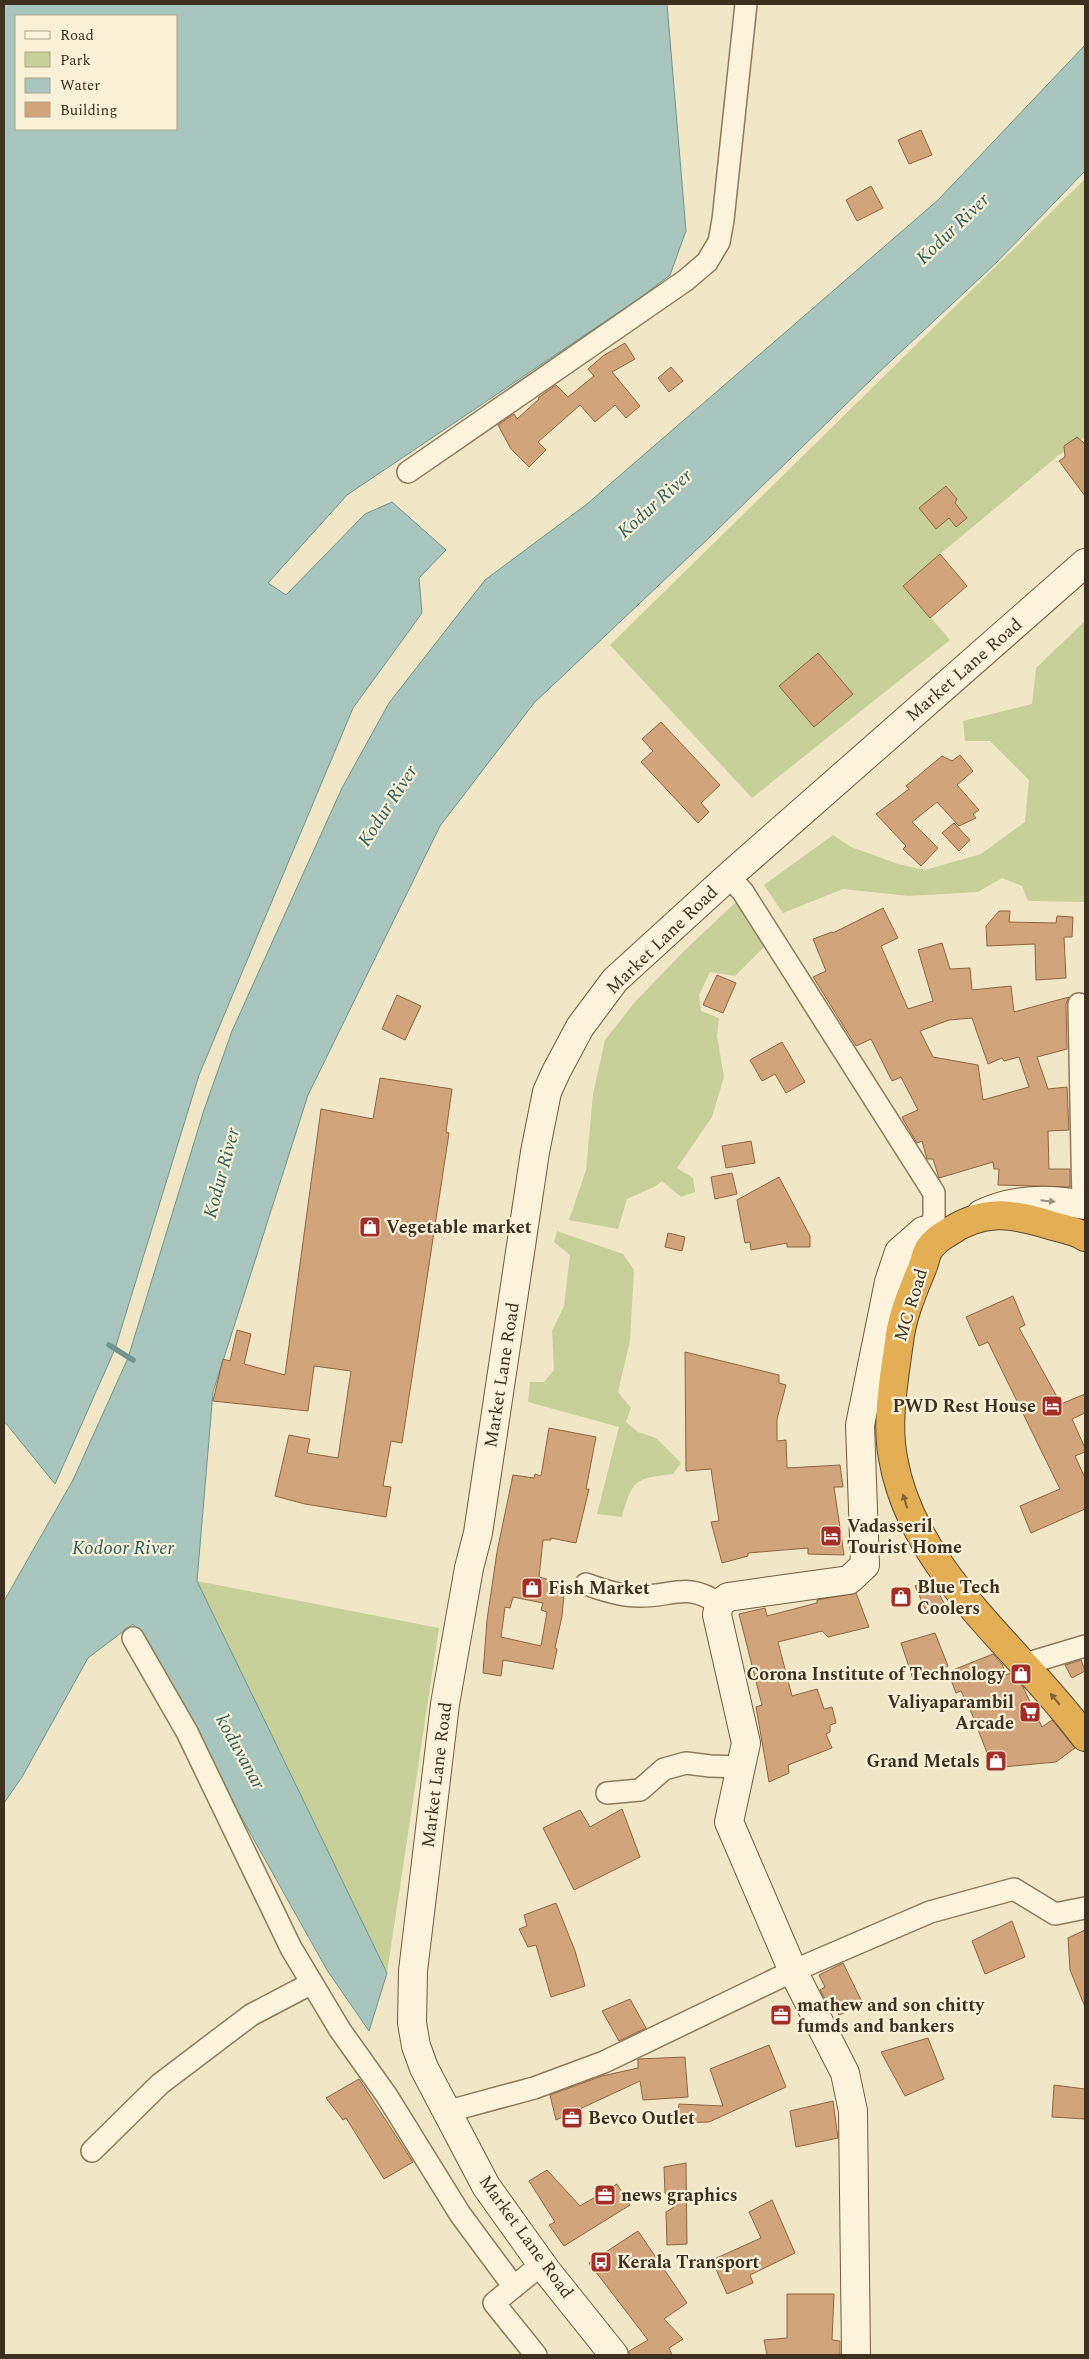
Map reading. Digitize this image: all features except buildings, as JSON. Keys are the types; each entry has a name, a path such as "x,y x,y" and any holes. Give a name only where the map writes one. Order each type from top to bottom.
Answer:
{"highway":[{"name":"MC Road","path":"1085,1237 1029,1218 996,1215 968,1220 929,1236 928,1250 901,1328 892,1400 893,1458 907,1509 921,1537 967,1600 1068,1714 1085,1737"}],"main road":[{"name":"Market Lane Road","path":"614,2355 542,2264 486,2186 448,2110 424,2068 416,2046 412,2023 414,1971 445,1704 469,1568 478,1533 535,1152 546,1099 556,1072 572,1040 615,980 729,876 1085,563"},
{"path":"968,1220 1000,1205 1038,1200 1084,1204"},
{"path":"856,2355 853,2111 845,2073 793,1970 729,1822 746,1742 717,1616 719,1604 728,1597 848,1580 865,1565 860,1425 888,1282 900,1252 929,1236"}],"street":[{"path":"408,472 664,297 707,262 719,242 723,220 746,4"},
{"path":"729,876 743,892 934,1193 934,1220 929,1236"},
{"path":"1078,1004 1084,1204"},
{"path":"586,1584 605,1591 638,1596 687,1590 707,1595 719,1604"},
{"path":"133,1638 187,1732 292,1948 312,1983 340,2030 387,2096 460,2214 514,2287"},
{"path":"1024,1664 1085,1646"},
{"path":"607,1793 640,1790 664,1769 686,1763 741,1767"},
{"path":"448,2110 534,2088 604,2062 793,1970 930,1912 1014,1889 1055,1914 1085,1908"},
{"path":"92,2151 160,2084 251,2015 312,1983"},
{"path":"536,2355 494,2303 542,2264"}],"green space":[{"path":"1085,179 1085,437 1059,455 903,585 950,640 752,798 610,645"},
{"path":"1085,621 1085,902 1028,901 1022,886 1002,878 978,892 908,896 843,889 783,913 764,885 833,835 851,847 898,864 925,870 981,854 1025,822 1029,780 990,741 965,741 963,721 1032,704 1036,668"},
{"path":"739,899 768,943 735,976 710,972 699,995 701,1011 719,1018 717,1036 724,1077 712,1117 677,1168 693,1178 695,1192 681,1197 662,1181 656,1186 627,1199 618,1229 569,1220 586,1170 593,1094 605,1040 634,1003 684,951"},
{"path":"557,1231 623,1254 634,1270 630,1341 618,1392 631,1408 626,1422 638,1432 656,1438 681,1463 673,1474 650,1477 637,1483 629,1495 622,1517 597,1514 619,1427 528,1402 530,1382 544,1382 554,1370 552,1331 564,1306 570,1255 554,1242"},
{"path":"197,1581 439,1628 387,1973"}],"water":[{"path":"4,4 667,4 686,231 670,275 637,300 347,495 268,583 286,595 365,514 392,502 446,550 419,578 422,613 353,708 199,1075 115,1349 55,1484 4,1421"},
{"name":"Kodoor River","path":"1085,45 1085,171 996,263 877,374 712,535 534,703 440,826 308,1095 213,1392 197,1581 387,1973 369,2031 327,1970 133,1624 88,1658 22,1777 4,1803 4,1601 73,1480 128,1358 204,1110 232,1031 342,788 389,703 485,580 587,504 938,200"}],"waterway":[{"path":"109,1345 133,1360"}],"place":[{"name":"Vegetable market","path":"370,1227"},
{"name":"PWD Rest House","path":"1052,1406"},
{"name":"Vadasseril Tourist Home","path":"831,1536"},
{"name":"Fish Market","path":"532,1588"},
{"name":"Blue Tech Coolers","path":"901,1597"},
{"name":"Corona Institute of Technology","path":"1021,1674"},
{"name":"Valiyaparambil Arcade","path":"1030,1712"},
{"name":"Grand Metals","path":"996,1761"},
{"name":"mathew and son chitty fumds and bankers","path":"781,2015"},
{"name":"Bevco Outlet","path":"572,2118"},
{"name":"news graphics","path":"605,2195"},
{"name":"Kerala Transport","path":"601,2262"}],"water label":[{"name":"Kodur River","path":"953,229"},
{"name":"Kodur River","path":"655,504"},
{"name":"Kodur River","path":"388,806"},
{"name":"Kodur River","path":"222,1173"},
{"name":"koduvanar","path":"240,1752"}]}
